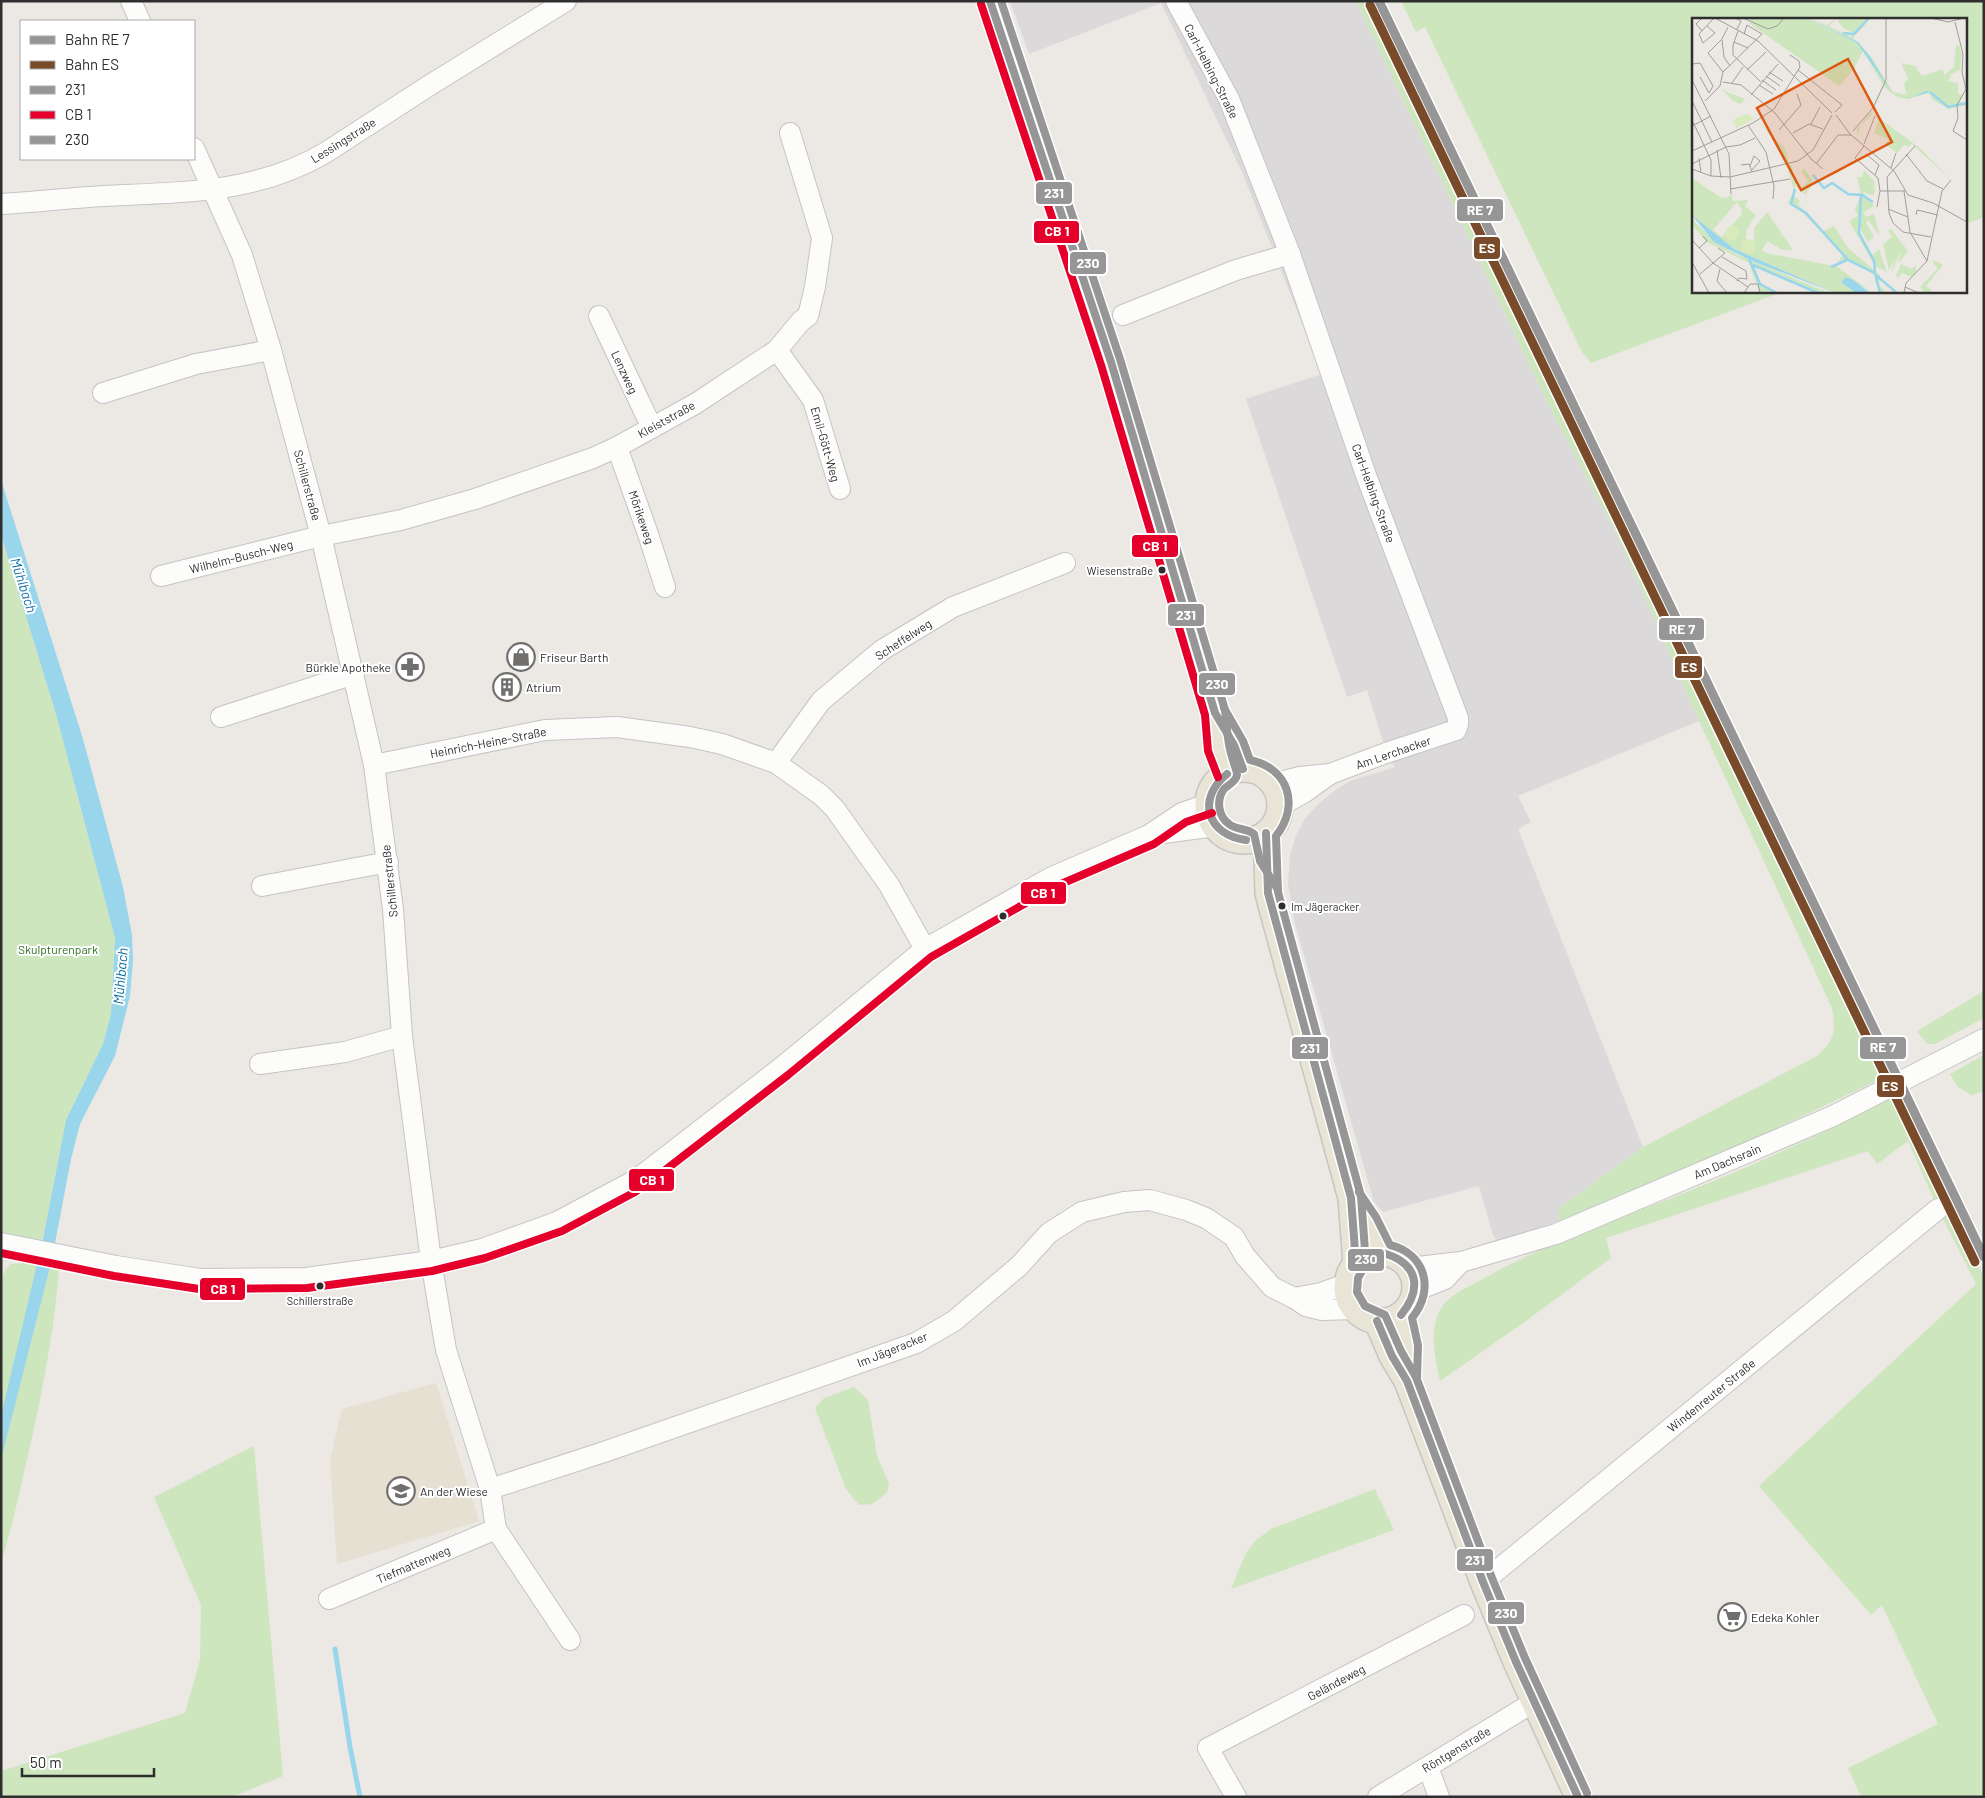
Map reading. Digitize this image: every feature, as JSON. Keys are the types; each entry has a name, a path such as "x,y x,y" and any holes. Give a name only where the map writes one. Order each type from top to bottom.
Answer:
{"main road":[{"path":"990,1 1111,362 1215,714 1218,749 1235,771"},
{"path":"1235,771 1258,772 1276,795 1276,822 1256,836 1230,838 1212,815 1213,788 1235,771"},
{"path":"1256,836 1289,975 1352,1198 1350,1302 1364,1317 1376,1321 1390,1320 1401,1315 1412,1300 1412,1280 1398,1258 1383,1253 1365,1256 1351,1274"},
{"path":"1352,1198 1368,1223 1383,1253"},
{"path":"1401,1315 1408,1346 1407,1381"},
{"path":"1376,1321 1392,1356 1407,1381 1483,1582 1534,1702 1578,1797"}],"street":[{"path":"131,1 140,20"},
{"name":"Lessingstraße","path":"1,204 212,190 243,186 263,180 314,160 430,85 566,1"},
{"name":"Carl-Helbing-Straße","path":"1176,1 1229,99 1290,254 1367,478 1458,718 1456,730"},
{"name":"Kleiststraße","path":"321,536 401,520 475,499 593,458 617,447 695,404 777,350 801,321 808,316 815,287 822,238 790,133"},
{"name":"Schillerstraße","path":"195,150 242,255 271,350 321,536 374,765 388,862 402,1036 431,1261 446,1350 490,1489 496,1529 570,1640"},
{"path":"1123,315 1135,312 1236,270 1290,254"},
{"name":"Lenzweg","path":"599,316 652,428"},
{"path":"103,393 196,364 271,350"},
{"name":"Emil-Gött-Weg","path":"777,350 813,400 840,489"},
{"name":"Mörikeweg","path":"617,447 665,587"},
{"name":"Wilhelm-Busch-Weg","path":"161,576 321,536"},
{"name":"Scheffelweg","path":"776,763 821,701 882,650 953,606 1065,563"},
{"path":"221,717 354,674"},
{"name":"Heinrich-Heine-Straße","path":"374,765 546,730 617,727 690,737 722,744 776,763 821,794 836,809 889,885 925,950"},
{"name":"Am Lerchacker","path":"1276,795 1305,792 1330,774 1386,752 1456,730"},
{"path":"1,1243 116,1266 200,1279 306,1278 431,1261 482,1249 557,1222 630,1183 782,1067 925,950 1050,878 1149,835 1182,813 1212,815"},
{"path":"262,886 388,862"},
{"path":"260,1064 344,1052 402,1036"},
{"name":"Am Dachsrain","path":"1412,1280 1445,1279 1462,1262 1556,1234 1833,1116 1976,1043"},
{"name":"Im Jägeracker","path":"490,1489 604,1452 916,1343 954,1321 1019,1266 1048,1233 1082,1212 1124,1202 1150,1200 1206,1218 1234,1238 1245,1256 1272,1287 1306,1306 1322,1310 1355,1309"},
{"name":"Windenreuter Straße","path":"1483,1582 1938,1209"},
{"path":"1294,1298 1321,1293 1351,1274"},
{"name":"Tiefmattenweg","path":"329,1600 496,1529"},
{"name":"Geländeweg","path":"1236,1797 1208,1748 1464,1615"},
{"name":"Röntgenstraße","path":"1378,1797 1534,1702"},
{"path":"1428,1767 1439,1797"}],"shaded area":[{"path":"1010,1 1356,1 1550,408 1619,539 1699,721 1518,796 1531,822 1518,829 1643,1147 1559,1208 1559,1221 1497,1242 1492,1232 1479,1186 1383,1212 1374,1202 1295,924 1288,885 1290,856 1296,835 1304,820 1317,805 1350,781 1395,767 1387,754 1367,690 1347,697 1246,399 1322,374 1242,172 1161,3 1029,54"},
{"name":"An der Wiese","path":"436,1383 479,1521 337,1564 330,1460 342,1409"}],"green space":[{"path":"1356,1 1370,1 1888,1075 1725,1151 1559,1221 1559,1208 1643,1147 1817,1056 1828,1045 1833,1035 1832,1008 1699,721 1619,539 1550,408"},
{"path":"1401,1 1984,1 1984,217 1968,223 1968,18 1692,18 1692,292 1782,292 1591,363 1582,352 1425,27 1416,32"},
{"name":"Skulpturenpark","path":"1,535 56,714 115,938 111,1014 103,1044 66,1120 43,1239 36,1240 1,1233"},
{"path":"1984,991 1984,1018 1935,1044 1927,1044 1917,1031"},
{"path":"1984,1055 1984,1091 1971,1095 1957,1086 1950,1074"},
{"path":"1898,1095 1984,1277 1984,1797 1861,1797 1848,1768 1938,1724 1882,1605 1871,1615 1759,1486 1976,1284 1938,1209 1908,1141 1877,1164 1868,1151 1606,1238 1611,1258 1526,1321 1440,1381 1435,1352 1434,1332 1439,1313 1447,1300 1465,1288 1528,1256 1738,1171"},
{"path":"37,1262 59,1268 55,1310 37,1412 1,1563 1,1277 10,1264"},
{"path":"854,1387 868,1400 877,1456 889,1483 887,1493 872,1504 859,1505 846,1489 815,1408 824,1398"},
{"path":"254,1446 283,1776 232,1797 1,1797 1,1771 185,1713 200,1660 201,1605 154,1497"},
{"path":"1375,1489 1394,1530 1231,1589 1246,1553 1255,1541 1271,1529"}],"water":[{"name":"Mühlbach","path":"1,480 83,739 123,887 132,935 133,961 130,996 115,1056 80,1124 71,1159 52,1259 1,1460 1,1416 43,1239 66,1120 103,1044 111,1014 115,938 56,714 1,535"}],"waterway":[{"path":"335,1649 350,1747 360,1797"}],"transit line":[{"name":"231","path":"990,1 1111,362 1215,713 1234,745 1243,769"},
{"name":"230","path":"1001,1 1120,359 1225,710 1230,748 1237,775 1235,780 1221,793 1220,812 1225,821 1232,826 1254,834 1260,861 1277,888"},
{"path":"1379,1 1984,1257"},
{"path":"981,4 1101,365 1205,715 1208,751 1218,777"},
{"name":"230","path":"1224,708 1243,741 1250,760 1263,764 1274,771 1282,780 1287,790 1289,801 1288,813 1276,836 1278,892 1361,1196 1366,1264 1358,1278 1357,1292 1365,1306 1385,1315 1401,1351 1416,1377 1492,1578 1525,1658 1587,1793"},
{"name":"231","path":"1227,774 1217,784 1211,794 1210,814 1215,824 1222,831 1233,837 1246,840"},
{"path":"1,1253 114,1276 199,1289 307,1288 432,1271 485,1258 562,1231 635,1192 655,1178 788,1075 931,957 1054,887 1154,844 1186,822 1212,813"},
{"name":"231","path":"1266,833 1268,893 1351,1198 1356,1264"},
{"name":"230","path":"1359,1192 1376,1217 1390,1245 1412,1256 1423,1274 1425,1285 1423,1296 1412,1318 1418,1345 1417,1379"},
{"name":"231","path":"1383,1253 1395,1257 1404,1263 1410,1270 1413,1278 1412,1295 1401,1315"},
{"name":"231","path":"1377,1321 1392,1356 1407,1381 1483,1582 1516,1662 1578,1797"}],"rail line":[{"name":"ES","path":"1370,5 1975,1262"}],"place":[{"name":"Wiesenstraße","path":"1162,570"},
{"name":"Friseur Barth","path":"521,657"},
{"name":"Bürkle Apotheke","path":"410,667"},
{"name":"Atrium","path":"507,687"},
{"name":"Im Jägeracker","path":"1282,906"},
{"name":"Schillerstraße","path":"320,1286"},
{"name":"An der Wiese","path":"401,1491"},
{"name":"Edeka Kohler","path":"1732,1617"}]}
